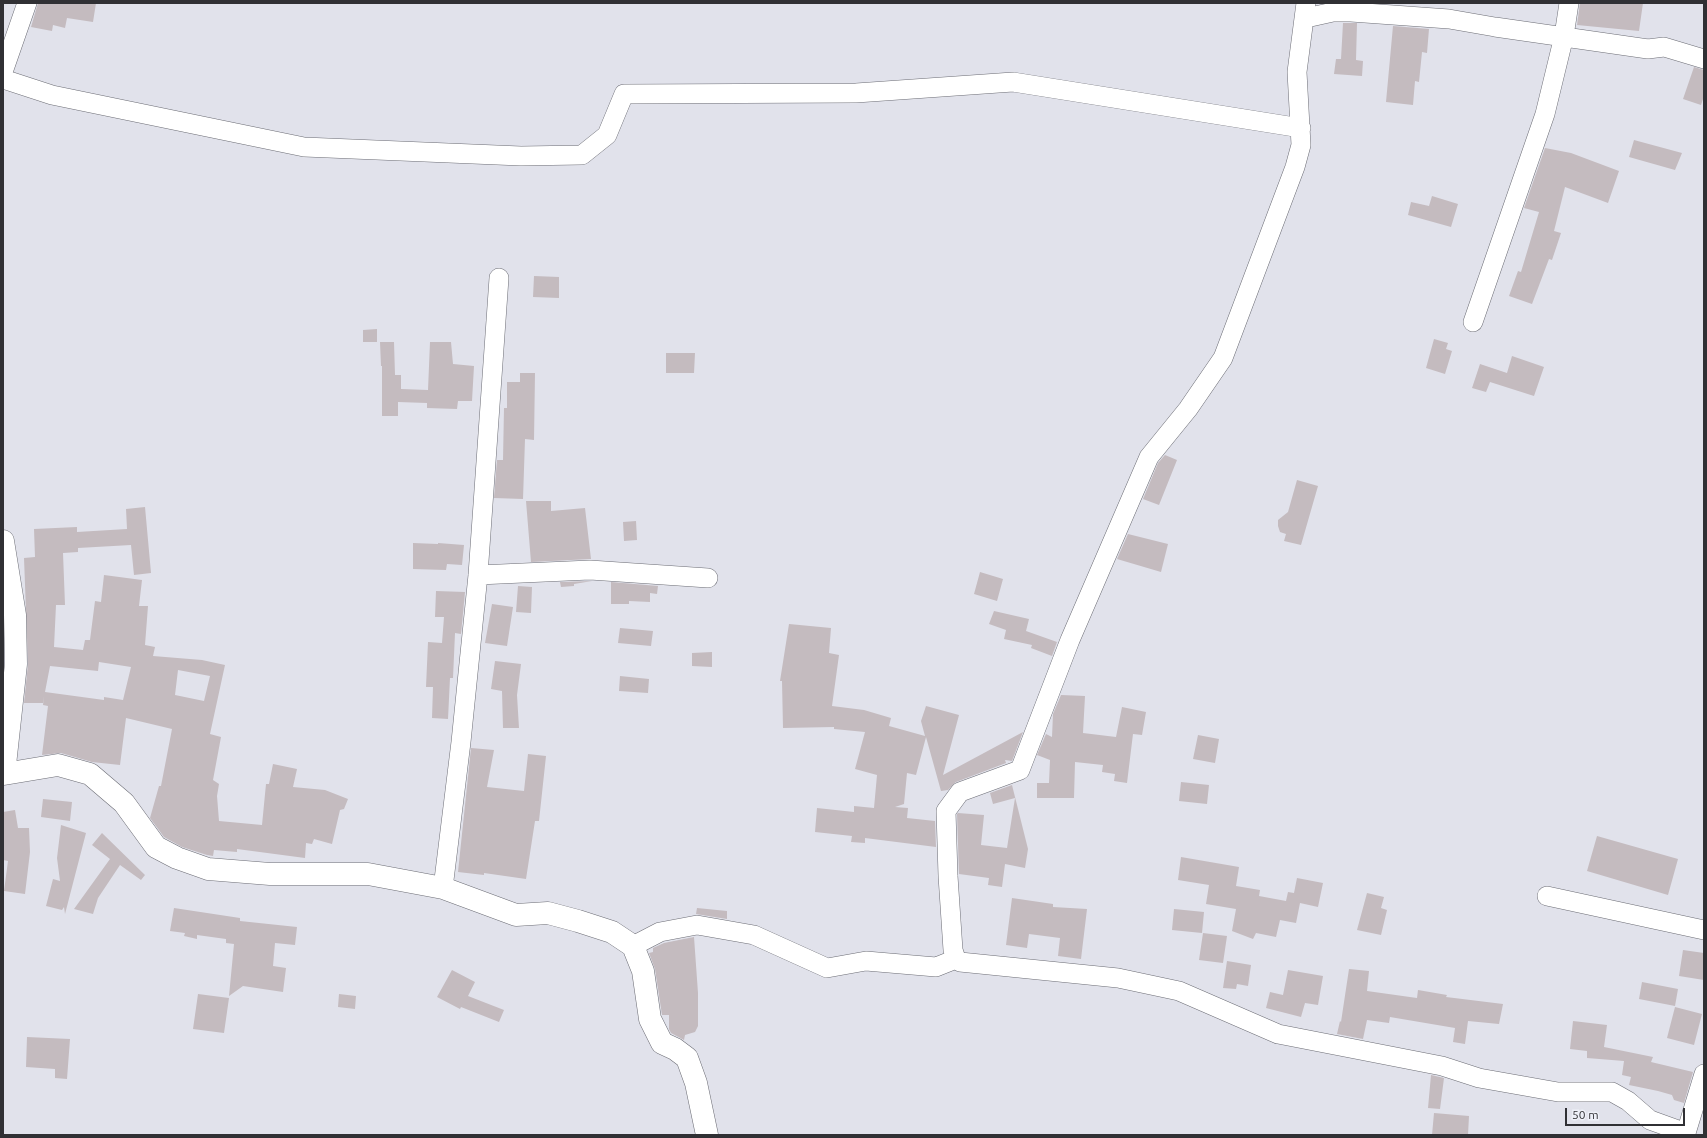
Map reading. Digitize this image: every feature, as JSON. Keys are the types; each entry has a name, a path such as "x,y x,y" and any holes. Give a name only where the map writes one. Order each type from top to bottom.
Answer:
{"street":[{"path":"3,72 27,3"},
{"path":"1473,322 1534,148 1564,36 1569,3"},
{"path":"1704,58 1664,47 1648,48 1495,27 1449,11 1333,12 1306,10 1297,72 1301,145 1295,167 1223,358 1188,409 1149,457 1070,640 1020,770 960,792 946,811 952,950 956,959 960,962 1118,978 1179,991 1278,1034 1442,1066 1479,1078 1558,1092 1612,1092 1628,1101 1648,1127 1686,1133 1704,1074"},
{"path":"3,79 52,95 304,147 521,156 582,155 607,135 624,94 856,93 1013,82 1301,128"},
{"path":"443,888 461,742 478,575 499,278"},
{"path":"3,540 15,614 16,664 4,774 58,765 90,774 124,803 156,848 177,858 208,869 270,874 368,874 443,888 516,915 548,913 612,932 633,946 642,971 650,1019 655,1032 662,1043 675,1049 686,1058 696,1083 707,1135"},
{"path":"478,575 590,570 708,578"},
{"path":"1547,896 1704,930"},
{"path":"633,946 660,932 697,925 754,936 827,968 866,961 936,967 956,959"}],"building":[{"path":"38,3 96,3 93,22 67,18 65,28 53,25 52,31 31,27"},
{"path":"1580,3 1643,3 1639,31 1577,25"},
{"path":"1343,23 1357,23 1356,60 1363,61 1362,76 1334,74 1336,59 1341,59"},
{"path":"1393,26 1429,29 1427,53 1422,52 1419,82 1415,81 1413,105 1386,102"},
{"path":"1694,67 1704,70 1704,96 1701,105 1683,99"},
{"path":"1634,140 1682,153 1675,170 1629,157"},
{"path":"1545,148 1571,153 1619,171 1608,203 1565,187 1554,231 1561,233 1552,260 1549,259 1532,304 1509,296 1518,271 1521,272 1539,212 1524,208"},
{"path":"1432,196 1458,204 1451,227 1408,215 1411,202 1429,206"},
{"path":"534,276 559,277 559,298 533,297"},
{"path":"377,329 377,342 363,342 363,330"},
{"path":"1434,339 1448,343 1446,349 1452,351 1445,374 1426,368"},
{"path":"380,342 394,342 395,375 401,375 401,389 428,390 430,342 451,342 453,364 474,366 472,401 458,401 457,409 427,408 427,403 398,402 398,416 382,416 382,366"},
{"path":"666,353 695,353 694,373 666,373"},
{"path":"1512,356 1544,367 1534,396 1490,382 1486,392 1472,388 1480,364 1507,373"},
{"path":"520,373 535,373 534,440 525,439 523,499 494,498 497,460 503,460 504,408 507,408 507,382 520,382"},
{"path":"1165,455 1177,460 1159,505 1143,499 1158,463"},
{"path":"1297,480 1318,486 1301,545 1284,541 1286,534 1280,532 1278,526 1278,520 1288,512"},
{"path":"526,501 551,501 551,511 585,508 591,559 531,562"},
{"path":"145,507 151,573 134,575 131,545 78,548 78,552 63,553 65,605 56,605 54,647 83,650 85,640 90,640 95,601 101,602 104,575 142,580 139,606 148,606 145,645 155,647 153,656 202,660 225,665 210,734 221,737 213,780 219,784 217,796 219,821 262,825 266,784 269,784 273,764 297,769 293,787 325,790 348,799 344,809 340,810 332,844 314,839 312,844 306,843 305,858 237,849 237,852 214,850 213,856 182,847 164,837 150,818 159,786 161,786 172,729 126,718 120,765 92,762 61,753 42,755 48,706 43,705 44,696 43,703 24,703 28,664 24,558 35,557 34,529 77,527 77,532 127,529 126,509","holes":["99,662 131,667 123,700 104,697 104,700 45,692 50,666 98,671","178,670 210,676 204,701 175,695"]},
{"path":"636,521 637,540 624,541 623,522"},
{"path":"1128,534 1168,544 1161,572 1117,559"},
{"path":"413,543 464,545 462,565 447,564 446,570 413,569"},
{"path":"980,572 1003,579 997,601 974,594"},
{"path":"592,581 574,584 574,586 561,587 560,582"},
{"path":"611,582 658,586 657,594 650,593 650,602 629,601 629,604 611,604"},
{"path":"518,586 532,587 531,613 516,612"},
{"path":"436,591 465,592 461,634 455,633 453,678 450,678 448,719 432,718 433,687 426,687 428,642 442,643 444,617 435,617"},
{"path":"492,604 513,607 507,646 485,643"},
{"path":"994,611 1029,619 1026,631 1057,642 1052,656 1031,648 1032,645 1004,639 1006,630 989,624"},
{"path":"789,624 831,628 829,653 839,655 832,706 864,710 891,718 889,726 925,736 921,721 926,706 959,715 943,775 1023,732 1012,761 1005,760 1006,763 956,782 948,790 941,791 926,737 916,775 907,773 904,804 895,807 908,808 907,818 935,821 936,847 865,838 865,843 851,842 852,836 815,832 817,808 854,812 854,806 874,808 877,775 855,769 865,732 834,729 834,727 783,728 782,681 780,681"},
{"path":"620,628 653,631 651,646 618,643"},
{"path":"712,652 712,667 692,666 692,653"},
{"path":"495,661 521,664 517,695 519,728 503,728 502,691 491,689"},
{"path":"620,676 649,679 648,693 619,691"},
{"path":"1061,695 1085,696 1083,733 1116,737 1122,707 1146,712 1142,735 1133,734 1127,783 1114,781 1115,774 1102,772 1103,765 1075,762 1074,798 1037,798 1037,783 1049,783 1050,760 1037,755 1046,734 1052,737 1053,714"},
{"path":"1198,735 1219,739 1215,763 1193,759"},
{"path":"471,748 494,750 487,787 524,791 528,754 546,756 539,821 535,821 526,879 484,873 484,875 458,872"},
{"path":"1181,782 1209,785 1207,804 1179,801"},
{"path":"1012,785 1028,849 1025,868 1005,864 1002,887 988,885 989,878 959,874 957,814 984,815 981,845 1007,848 1015,798 993,804 990,793"},
{"path":"43,799 72,802 70,821 41,817"},
{"path":"15,810 18,828 29,828 30,852 25,894 4,891 8,861 3,860 3,812"},
{"path":"61,825 86,833 65,914 64,907 62,910 46,906 53,879 60,881 57,858"},
{"path":"102,833 145,875 141,880 120,865 98,898 93,914 74,909 110,859 92,845"},
{"path":"1597,836 1678,859 1668,895 1587,871"},
{"path":"1181,857 1239,867 1236,886 1260,890 1259,896 1286,901 1288,892 1294,893 1297,878 1323,883 1318,907 1300,903 1296,923 1280,920 1276,937 1256,933 1253,939 1232,931 1236,909 1206,904 1209,885 1178,880"},
{"path":"1367,893 1384,897 1381,908 1387,910 1381,935 1357,930"},
{"path":"1012,898 1053,904 1053,907 1087,909 1081,959 1058,956 1060,938 1029,934 1027,948 1006,945"},
{"path":"174,908 240,918 240,921 297,927 295,945 275,943 273,966 286,968 283,992 243,986 229,996 234,944 226,943 226,939 197,935 197,939 184,936 185,933 170,931"},
{"path":"697,908 727,911 727,919 696,914"},
{"path":"1174,909 1204,912 1202,933 1172,930"},
{"path":"1203,933 1227,936 1223,963 1199,960"},
{"path":"694,937 698,993 698,1026 695,1032 685,1035 684,1040 671,1033 669,1029 669,1015 662,1015 655,969 649,953 653,952 653,948 664,943"},
{"path":"1683,950 1704,953 1704,980 1679,976"},
{"path":"1227,961 1251,965 1248,986 1237,984 1236,989 1223,988"},
{"path":"1349,969 1369,971 1367,991 1417,998 1418,990 1447,995 1446,997 1503,1004 1499,1024 1468,1021 1465,1044 1453,1042 1455,1028 1390,1017 1389,1023 1367,1020 1363,1039 1337,1034 1340,1021 1341,1022"},
{"path":"452,970 475,982 468,996 504,1010 499,1022 461,1007 460,1009 437,997"},
{"path":"1288,970 1323,976 1318,1005 1305,1003 1301,1017 1266,1008 1270,992 1283,995"},
{"path":"1642,982 1678,989 1675,1006 1639,999"},
{"path":"198,994 229,998 224,1033 193,1029"},
{"path":"339,994 356,996 355,1009 338,1007"},
{"path":"1675,1007 1702,1014 1694,1045 1667,1038"},
{"path":"1573,1021 1607,1025 1604,1047 1653,1057 1651,1062 1693,1072 1684,1103 1674,1100 1672,1095 1629,1085 1631,1077 1622,1075 1624,1061 1587,1058 1587,1051 1570,1049"},
{"path":"27,1037 70,1039 67,1079 55,1078 55,1069 26,1067"},
{"path":"1431,1075 1444,1078 1440,1109 1428,1108"},
{"path":"1434,1113 1469,1116 1468,1135 1432,1135"}]}
